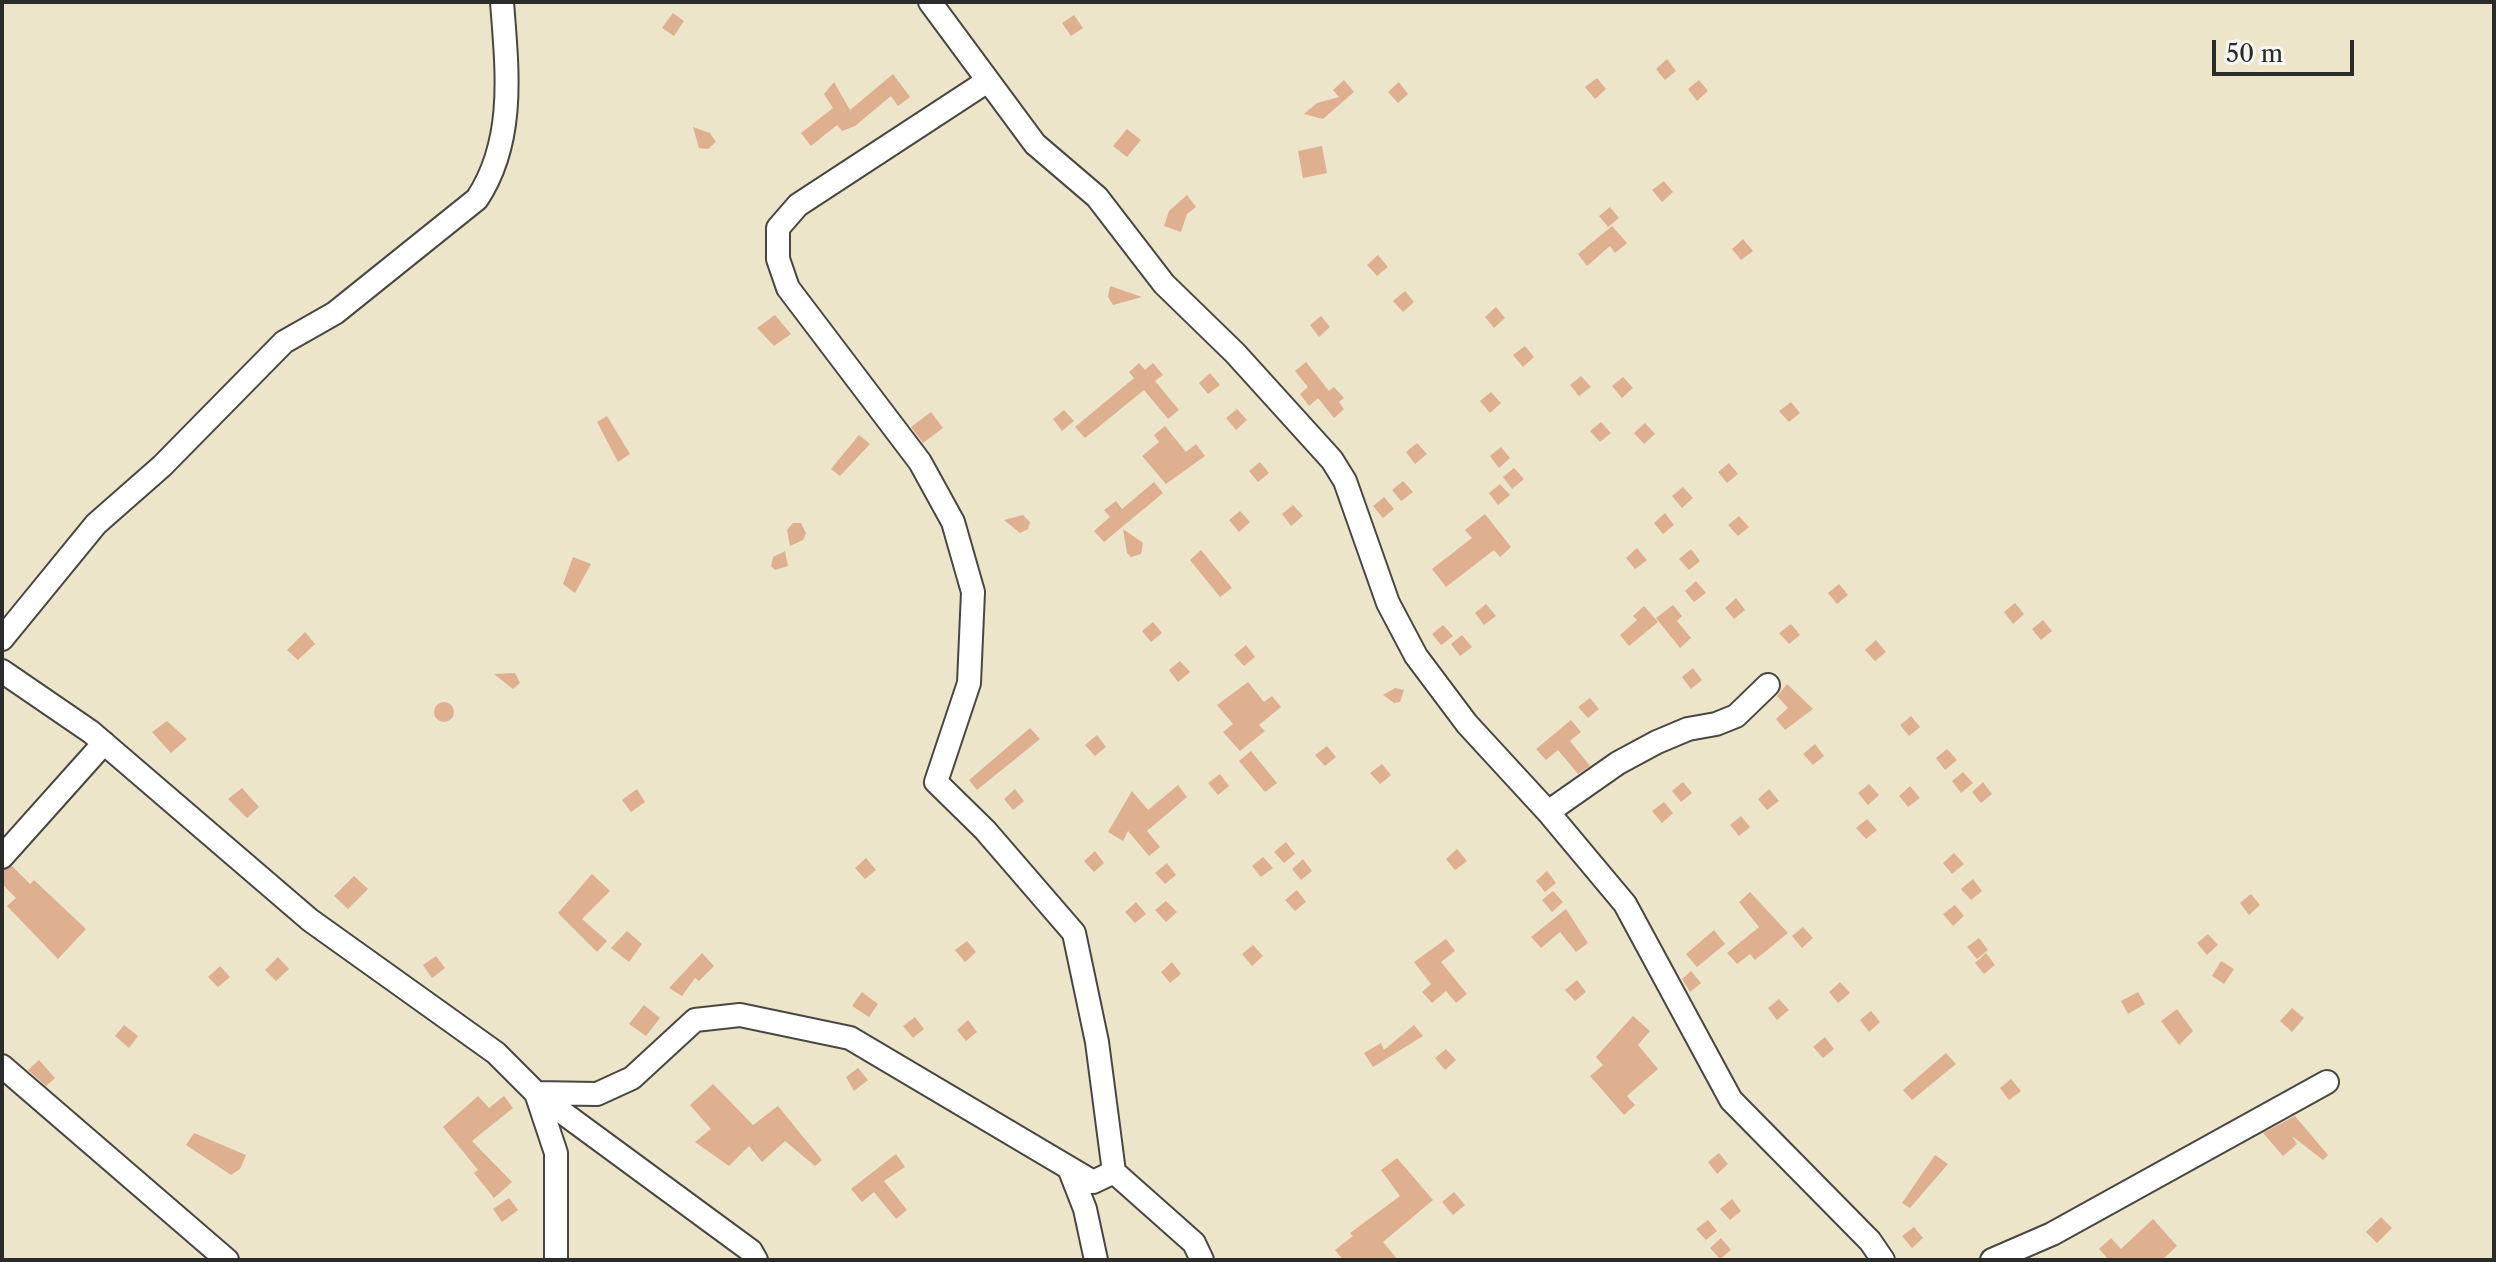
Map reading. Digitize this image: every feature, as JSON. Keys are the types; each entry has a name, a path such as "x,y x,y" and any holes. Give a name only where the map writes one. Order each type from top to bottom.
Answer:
{"street":[{"path":"2,639 96,524 162,466 284,342 335,313 477,199 493,174 507,109 502,2"},
{"path":"930,2 986,82 1035,144 1097,197 1164,284 1235,353 1332,460 1345,481 1388,603 1416,656 1467,724 1548,812 1625,904 1731,1100 1870,1241 1883,1260"},
{"path":"986,82 798,205 778,228 778,259 788,288 920,462 953,522 973,592 969,683 936,782 985,830 1074,933 1097,1042 1114,1172 1194,1243 1202,1260"},
{"path":"2,671 104,743 310,920 496,1053 536,1093 751,1251 756,1260"},
{"path":"1548,812 1618,763 1657,742 1688,729 1716,724 1736,716 1768,685"},
{"path":"2,857 104,743"},
{"path":"536,1093 597,1094 632,1078 695,1020 740,1015 850,1038 1093,1182 1114,1172"},
{"path":"2,1066 227,1260"},
{"path":"1992,1260 2052,1234 2327,1082"},
{"path":"536,1093 556,1153 556,1260"},
{"path":"1069,1168 1085,1209 1096,1260"}],"building":[{"path":"673,13 684,21 674,36 662,28"},
{"path":"1074,15 1083,28 1071,36 1062,23"},
{"path":"1667,59 1676,71 1665,80 1656,69"},
{"path":"893,74 910,97 898,106 891,96 855,126 842,131 837,125 811,146 801,133 833,108 824,94 834,82 850,110"},
{"path":"1597,78 1606,89 1595,99 1585,87"},
{"path":"1344,80 1354,92 1323,119 1304,114 1317,103 1339,97 1333,90"},
{"path":"1699,80 1708,91 1697,101 1688,89"},
{"path":"1399,82 1408,94 1398,103 1388,92"},
{"path":"693,127 710,133 716,142 708,149 699,148"},
{"path":"1127,129 1141,140 1127,157 1113,146"},
{"path":"1322,146 1327,173 1303,178 1298,151"},
{"path":"1664,181 1673,192 1662,202 1652,190"},
{"path":"1187,195 1196,207 1187,214 1181,232 1164,226 1169,211"},
{"path":"1610,207 1619,218 1608,227 1599,216"},
{"path":"1612,226 1627,243 1615,253 1610,246 1587,266 1578,254"},
{"path":"1743,239 1753,251 1741,260 1732,249"},
{"path":"1378,255 1388,267 1377,276 1367,265"},
{"path":"1110,286 1142,297 1113,305 1108,297"},
{"path":"1405,291 1414,302 1403,312 1393,301"},
{"path":"1496,307 1505,318 1494,328 1485,317"},
{"path":"775,315 791,334 774,346 757,328"},
{"path":"1321,316 1330,327 1319,337 1310,325"},
{"path":"1525,346 1534,357 1523,367 1513,355"},
{"path":"1306,362 1329,391 1334,387 1344,398 1339,402 1344,409 1334,418 1318,398 1309,406 1300,394 1308,387 1295,371"},
{"path":"1139,363 1145,370 1153,363 1163,375 1155,381 1179,410 1168,419 1144,390 1085,438 1075,427 1134,378 1129,372"},
{"path":"1210,373 1220,385 1208,394 1199,383"},
{"path":"1581,376 1591,387 1579,396 1570,385"},
{"path":"1623,377 1633,388 1622,398 1612,386"},
{"path":"1491,392 1501,403 1490,413 1480,401"},
{"path":"1791,402 1800,413 1789,422 1779,411"},
{"path":"1237,409 1247,420 1236,430 1226,418"},
{"path":"1064,410 1074,421 1062,431 1053,419"},
{"path":"931,412 943,428 923,443 911,427"},
{"path":"607,416 630,454 618,462 597,422"},
{"path":"1601,422 1611,433 1600,442 1590,431"},
{"path":"1645,423 1655,434 1644,444 1634,433"},
{"path":"1165,426 1186,452 1196,444 1205,456 1166,484 1142,456 1159,442 1154,435"},
{"path":"859,435 870,444 840,476 831,469"},
{"path":"1417,443 1427,454 1415,464 1406,452"},
{"path":"1501,447 1510,458 1499,468 1490,456"},
{"path":"1260,462 1269,473 1258,482 1249,471"},
{"path":"1729,463 1738,474 1727,483 1718,472"},
{"path":"1514,468 1524,479 1512,489 1503,477"},
{"path":"1403,481 1413,492 1401,501 1392,490"},
{"path":"1154,482 1163,493 1104,542 1094,531 1110,517 1104,510 1116,501 1122,509"},
{"path":"1500,484 1510,495 1498,505 1489,493"},
{"path":"1683,487 1693,498 1682,508 1672,496"},
{"path":"1384,497 1394,509 1383,518 1373,506"},
{"path":"1293,505 1303,516 1291,526 1282,514"},
{"path":"1240,511 1250,522 1239,532 1229,520"},
{"path":"1665,513 1674,525 1663,534 1654,523"},
{"path":"1485,514 1511,547 1500,557 1494,550 1446,587 1432,569 1472,538 1465,530"},
{"path":"1023,515 1030,522 1028,529 1020,533 1004,520"},
{"path":"1739,516 1749,527 1738,536 1728,525"},
{"path":"793,523 801,523 806,533 803,540 790,546 787,530"},
{"path":"1123,529 1143,543 1141,554 1131,557 1127,553"},
{"path":"1637,548 1647,560 1635,569 1626,558"},
{"path":"1691,549 1700,561 1689,570 1679,559"},
{"path":"1201,550 1232,588 1220,597 1190,560"},
{"path":"785,551 788,566 775,570 771,566 773,557"},
{"path":"573,557 591,564 575,593 563,584"},
{"path":"1696,581 1706,593 1694,602 1685,591"},
{"path":"1839,584 1848,595 1837,604 1828,593"},
{"path":"1736,598 1745,610 1734,619 1725,608"},
{"path":"2015,603 2024,614 2013,624 2004,612"},
{"path":"1486,604 1496,616 1484,625 1475,613"},
{"path":"1673,605 1682,616 1677,621 1691,638 1680,648 1656,618"},
{"path":"1644,606 1658,622 1629,646 1620,635 1637,620 1633,616"},
{"path":"2043,620 2052,631 2041,640 2032,629"},
{"path":"1153,622 1162,633 1151,642 1142,631"},
{"path":"1791,624 1800,635 1789,644 1779,633"},
{"path":"1443,625 1453,636 1441,645 1432,634"},
{"path":"305,632 315,644 298,660 287,650"},
{"path":"1462,635 1472,647 1460,656 1451,644"},
{"path":"1876,640 1886,652 1875,661 1865,650"},
{"path":"1246,645 1255,657 1244,666 1234,655"},
{"path":"1180,661 1190,672 1178,682 1169,670"},
{"path":"1693,668 1702,680 1691,689 1682,677"},
{"path":"515,673 520,683 513,689 494,674"},
{"path":"1248,682 1264,702 1272,696 1281,707 1259,725 1265,731 1240,751 1223,732 1233,724 1217,705"},
{"path":"1787,684 1813,709 1785,730 1776,719 1788,708 1777,696"},
{"path":"1395,688 1404,690 1400,702 1394,703 1383,695"},
{"path":"1590,698 1599,709 1588,718 1578,707"},
{"path":"444,702 451,705 454,712 451,719 444,722 437,719 434,712 437,705"},
{"path":"1911,716 1920,727 1909,736 1900,725"},
{"path":"1571,720 1581,732 1570,741 1590,766 1578,774 1558,750 1546,760 1536,749"},
{"path":"167,721 187,739 171,753 152,732"},
{"path":"1030,728 1040,739 977,790 969,780"},
{"path":"1097,735 1106,747 1095,756 1085,745"},
{"path":"1815,744 1824,756 1813,765 1803,754"},
{"path":"1327,746 1336,757 1325,766 1315,755"},
{"path":"1947,749 1957,760 1945,770 1936,758"},
{"path":"1251,751 1277,783 1265,792 1239,761"},
{"path":"1382,764 1391,775 1380,784 1370,773"},
{"path":"1963,772 1973,783 1961,793 1952,781"},
{"path":"1220,774 1229,786 1218,795 1208,783"},
{"path":"1683,782 1692,793 1681,802 1672,791"},
{"path":"1983,782 1992,794 1981,803 1972,792"},
{"path":"1869,784 1879,795 1868,805 1858,793"},
{"path":"1178,785 1187,797 1147,831 1160,847 1149,856 1128,831 1123,841 1108,832 1132,791 1148,810"},
{"path":"1910,786 1920,798 1908,807 1899,796"},
{"path":"242,788 259,807 247,818 228,799"},
{"path":"637,789 645,802 631,812 622,800"},
{"path":"1015,789 1024,801 1013,810 1004,799"},
{"path":"1769,789 1779,801 1767,810 1758,799"},
{"path":"1664,802 1673,813 1662,823 1652,811"},
{"path":"1741,816 1750,827 1739,836 1730,825"},
{"path":"1867,819 1877,830 1866,839 1856,828"},
{"path":"1286,842 1295,854 1284,863 1274,852"},
{"path":"1457,849 1467,861 1455,870 1446,859"},
{"path":"1095,851 1104,863 1094,872 1084,861"},
{"path":"1954,853 1964,864 1952,874 1943,863"},
{"path":"1263,857 1273,868 1261,877 1252,866"},
{"path":"866,858 876,870 865,879 855,868"},
{"path":"1303,859 1312,871 1301,880 1292,869"},
{"path":"1167,863 1176,875 1165,884 1155,873"},
{"path":"12,866 30,884 34,880 86,929 58,959 7,906 16,898 2,884 2,871"},
{"path":"1547,871 1556,883 1545,892 1536,881"},
{"path":"592,874 610,891 582,919 607,941 597,952 558,913"},
{"path":"354,876 368,889 348,909 334,896"},
{"path":"1973,879 1982,891 1971,900 1961,889"},
{"path":"1297,890 1306,902 1295,911 1285,900"},
{"path":"1553,891 1563,902 1552,912 1542,900"},
{"path":"1750,892 1788,933 1755,960 1750,954 1737,964 1727,953 1759,927 1739,902"},
{"path":"2251,894 2260,905 2249,915 2240,903"},
{"path":"1166,901 1177,912 1166,922 1155,910"},
{"path":"1136,902 1146,914 1135,923 1125,912"},
{"path":"1955,905 1964,916 1953,926 1943,914"},
{"path":"1566,909 1588,943 1576,952 1560,932 1541,948 1531,937"},
{"path":"1803,927 1813,938 1802,948 1792,936"},
{"path":"1714,930 1725,944 1697,967 1686,954"},
{"path":"627,931 642,944 629,962 611,948"},
{"path":"2208,934 2218,945 2207,955 2197,943"},
{"path":"1979,938 1988,950 1977,959 1967,947"},
{"path":"1446,939 1455,951 1441,962 1467,994 1456,1003 1446,991 1432,1003 1422,992 1431,984 1414,962"},
{"path":"967,941 976,952 965,962 955,950"},
{"path":"1253,945 1263,956 1252,966 1242,954"},
{"path":"702,953 714,966 699,981 695,978 682,996 669,988"},
{"path":"1986,953 1995,965 1984,974 1975,963"},
{"path":"436,956 445,968 432,978 423,965"},
{"path":"278,957 289,969 276,981 265,970"},
{"path":"2221,961 2234,969 2224,984 2212,976"},
{"path":"1172,962 1181,974 1170,983 1161,972"},
{"path":"220,966 230,977 218,987 208,977"},
{"path":"1691,971 1701,983 1690,992 1682,979"},
{"path":"1577,980 1586,992 1575,1001 1565,990"},
{"path":"1840,982 1850,993 1838,1003 1829,992"},
{"path":"862,992 878,1004 869,1017 852,1006"},
{"path":"2138,992 2145,1004 2128,1014 2121,1001"},
{"path":"1779,999 1789,1010 1777,1020 1768,1008"},
{"path":"644,1005 660,1018 646,1036 629,1024"},
{"path":"2292,1008 2304,1018 2292,1032 2280,1021"},
{"path":"2177,1009 2193,1031 2179,1045 2161,1021"},
{"path":"1871,1011 1880,1022 1869,1032 1860,1020"},
{"path":"1633,1016 1650,1031 1638,1045 1658,1069 1627,1096 1635,1105 1624,1115 1590,1076 1603,1065 1596,1057"},
{"path":"915,1017 924,1029 913,1038 903,1026"},
{"path":"968,1020 977,1032 966,1041 957,1030"},
{"path":"124,1025 138,1036 129,1048 115,1036"},
{"path":"1414,1025 1423,1036 1373,1067 1364,1053 1381,1043 1384,1050"},
{"path":"1825,1037 1834,1049 1823,1058 1813,1047"},
{"path":"1446,1049 1456,1060 1445,1070 1435,1058"},
{"path":"1946,1053 1956,1064 1912,1100 1903,1090"},
{"path":"39,1060 55,1078 46,1086 28,1070"},
{"path":"858,1068 868,1080 854,1091 846,1077"},
{"path":"2011,1079 2021,1091 2009,1100 2000,1088"},
{"path":"713,1084 753,1125 778,1106 822,1160 815,1166 785,1141 762,1162 749,1146 729,1166 695,1142 711,1129 690,1105"},
{"path":"478,1096 489,1108 504,1096 513,1108 472,1141 512,1182 494,1198 474,1173 478,1170 443,1127"},
{"path":"2295,1116 2328,1155 2323,1160 2292,1136 2297,1144 2283,1156 2263,1133"},
{"path":"194,1133 246,1155 240,1169 231,1175 186,1145"},
{"path":"1719,1153 1728,1164 1717,1174 1708,1162"},
{"path":"896,1154 905,1167 884,1181 907,1210 896,1219 874,1192 862,1202 851,1189"},
{"path":"1935,1155 1948,1164 1910,1208 1902,1203"},
{"path":"1397,1158 1433,1200 1383,1242 1398,1260 1343,1260 1335,1250 1353,1236 1350,1233 1400,1196 1381,1170"},
{"path":"1454,1192 1465,1205 1453,1215 1442,1202"},
{"path":"509,1198 518,1210 502,1222 493,1209"},
{"path":"1732,1199 1741,1211 1730,1220 1720,1209"},
{"path":"2381,1217 2392,1228 2377,1243 2366,1232"},
{"path":"2153,1219 2177,1246 2162,1260 2109,1260 2099,1249 2111,1238 2121,1249"},
{"path":"1708,1220 1717,1231 1706,1240 1696,1229"},
{"path":"1914,1227 1923,1238 1912,1248 1902,1236"},
{"path":"1721,1238 1731,1250 1720,1259 1710,1248"}]}
